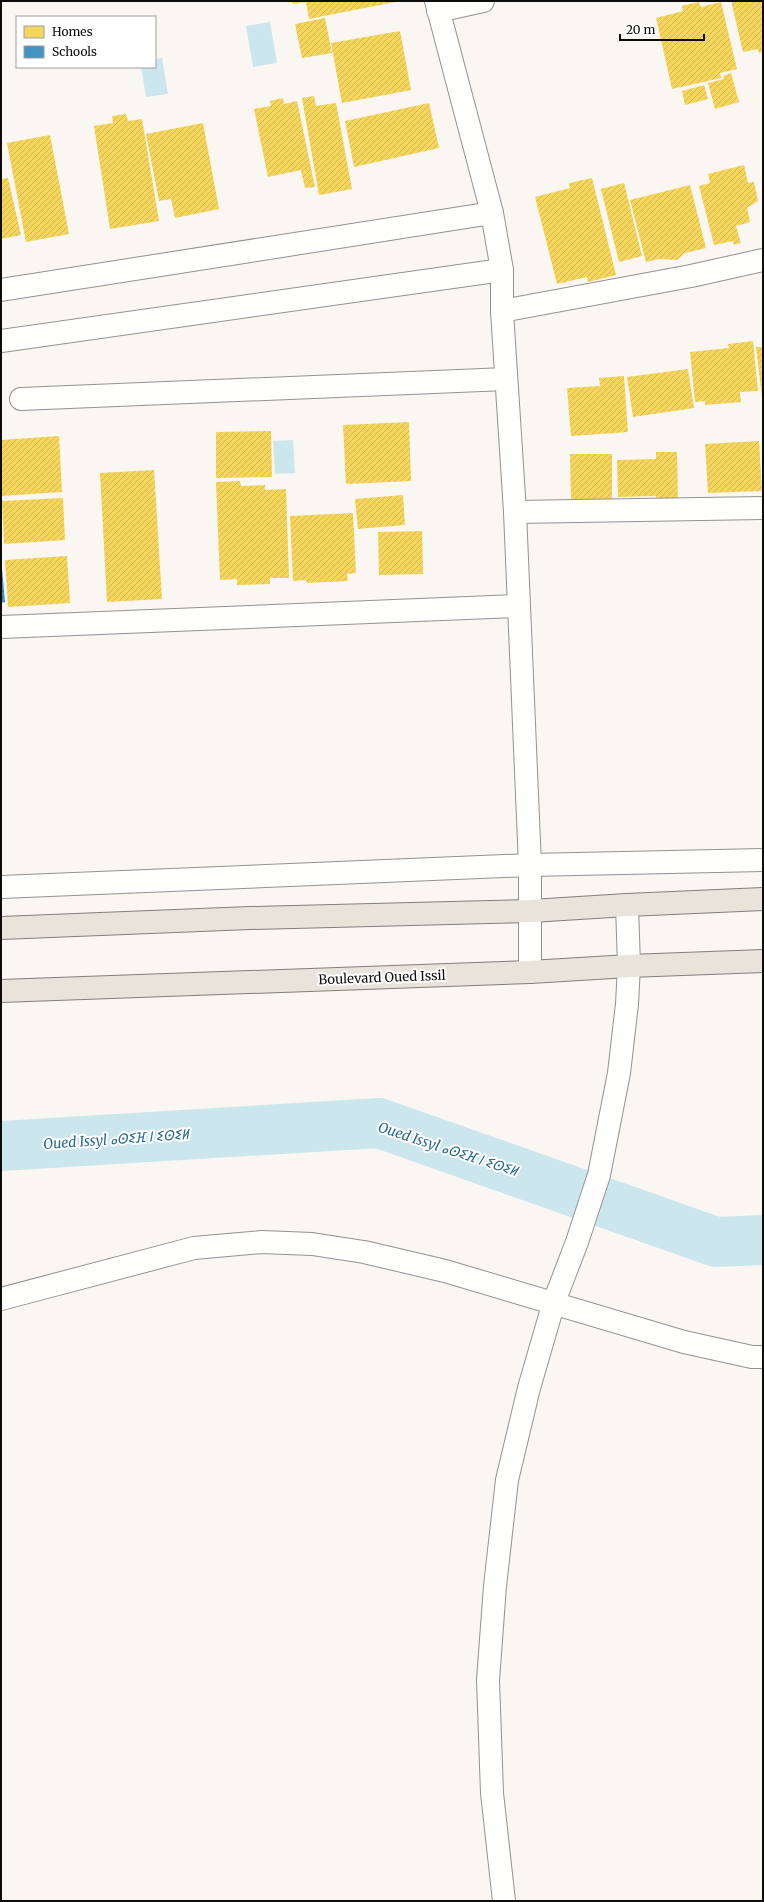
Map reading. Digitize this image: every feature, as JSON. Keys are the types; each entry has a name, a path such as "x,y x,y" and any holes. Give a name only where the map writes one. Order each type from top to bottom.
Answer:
{"main road":[{"path":"1,928 250,918 531,911 763,899"},
{"name":"Boulevard Oued Issil","path":"1,991 530,972 629,966 763,961"}],"street":[{"path":"483,1 437,6 492,213 502,270 502,311 515,512 530,865 530,972"},
{"path":"1,290 492,213"},
{"path":"502,311 691,276 763,260"},
{"path":"1,341 502,270"},
{"path":"21,399 506,379"},
{"path":"515,512 763,508"},
{"path":"1,627 518,606"},
{"path":"1,887 530,865 763,860"},
{"path":"504,1901 492,1793 488,1680 495,1586 507,1480 529,1388 554,1302 578,1242 599,1175 619,1074 629,966 628,905"},
{"path":"1,1299 194,1248 262,1242 312,1244 364,1252 445,1271 554,1302 684,1342 752,1357 763,1357"}],"water":[{"path":"270,22 277,63 253,67 246,26"},
{"path":"162,58 168,94 146,97 141,68 156,68 156,59"},
{"path":"293,440 295,473 275,474 273,441"}],"building: Homes":[{"path":"292,1 395,2 309,19 306,2 293,4"},
{"path":"731,1 763,1 763,52 759,53 758,49 743,52"},
{"path":"699,2 701,7 721,2 737,69 720,73 721,78 672,89 656,18 683,11 682,6"},
{"path":"325,18 332,53 302,58 295,24"},
{"path":"400,31 411,90 342,103 331,43"},
{"path":"731,73 739,102 715,109 708,83 724,79 723,76"},
{"path":"704,85 708,99 685,105 682,91"},
{"path":"314,96 316,106 336,103 352,189 319,195 302,98"},
{"path":"283,98 284,104 297,101 315,187 305,188 301,170 268,177 254,109 271,106 270,101"},
{"path":"429,103 439,148 354,167 345,121"},
{"path":"126,114 128,121 142,119 159,221 110,229 94,126 113,123 112,116"},
{"path":"203,123 219,209 175,218 171,199 159,201 146,134"},
{"path":"50,135 69,234 26,242 7,143"},
{"path":"744,165 748,183 754,182 758,201 747,208 750,222 736,226 741,243 734,245 733,241 714,245 699,186 710,183 708,174"},
{"path":"8,178 21,235 1,239 1,179"},
{"path":"592,178 616,275 588,282 587,277 557,284 535,197 570,188 569,183"},
{"path":"624,183 642,256 619,262 601,189"},
{"path":"690,185 706,248 685,253 677,260 659,259 646,262 630,200"},
{"path":"753,341 758,391 740,392 741,402 705,405 705,401 695,402 690,352 729,348 728,344"},
{"path":"756,347 763,347 763,397 762,397"},
{"path":"688,369 694,408 633,417 627,377"},
{"path":"624,376 628,432 571,436 567,388 600,386 599,378"},
{"path":"409,422 411,481 346,484 343,425"},
{"path":"271,431 272,477 216,478 216,432"},
{"path":"59,436 62,492 1,496 1,440"},
{"path":"759,441 762,491 708,493 705,444"},
{"path":"656,452 677,452 678,501 656,501 656,496 618,497 617,460 656,459"},
{"path":"570,454 612,454 612,501 571,501"},
{"path":"154,470 162,599 107,602 100,473"},
{"path":"240,481 241,486 265,485 265,490 286,489 289,578 270,578 270,584 237,585 237,579 220,580 216,482"},
{"path":"403,495 405,525 358,529 355,499"},
{"path":"63,498 65,540 4,544 2,501"},
{"path":"353,513 356,573 347,574 348,581 307,583 306,580 293,581 290,516"},
{"path":"422,531 423,574 379,575 378,532"},
{"path":"67,556 70,603 8,607 5,560"}],"building: Schools":[{"path":"1,557 5,602 1,603"}],"waterway":[{"name":"Oued Issyl ⴰⵙⵉⴼ ⵏ ⵉⵙⵉⵍ","path":"1,1146 379,1123 716,1242 763,1240"}]}
